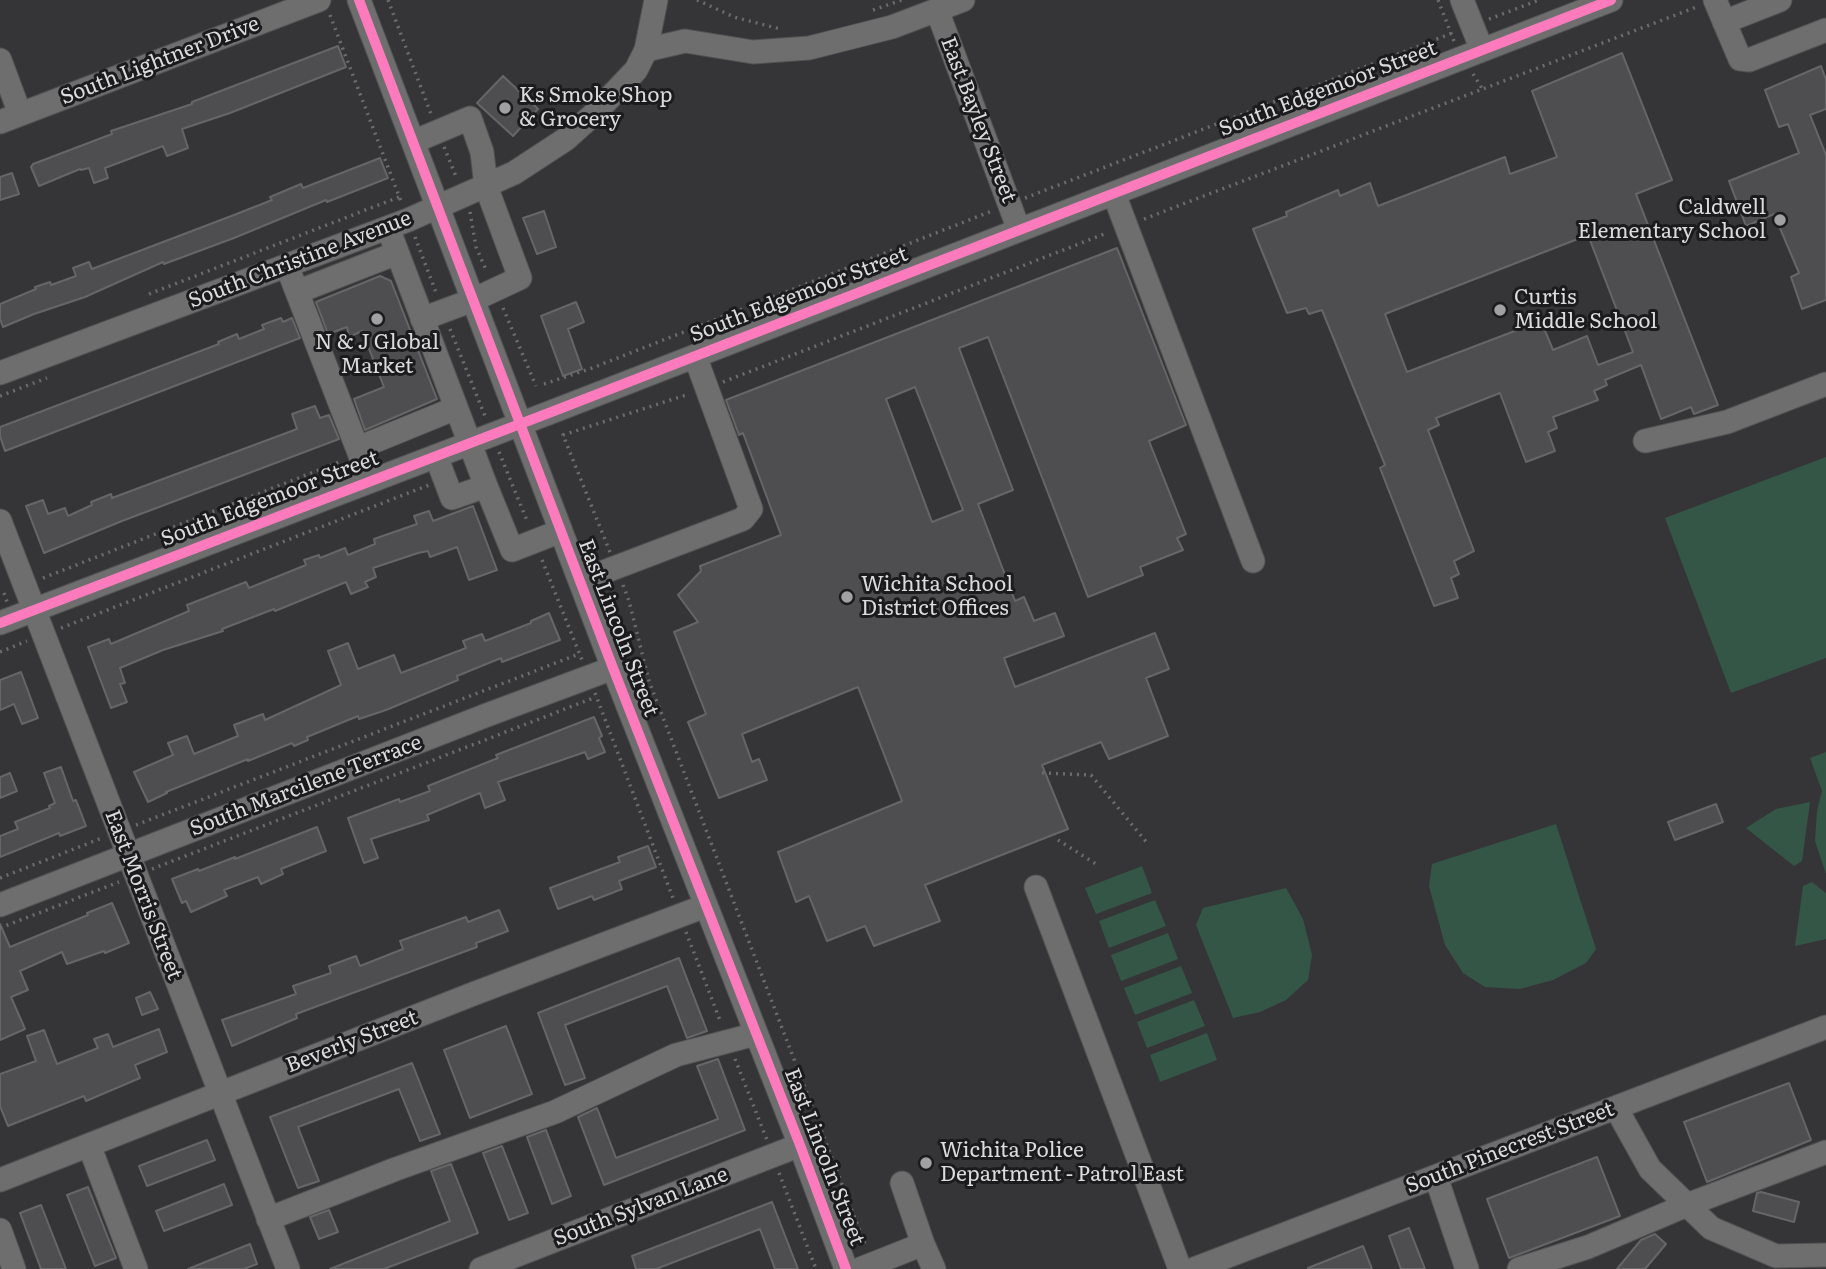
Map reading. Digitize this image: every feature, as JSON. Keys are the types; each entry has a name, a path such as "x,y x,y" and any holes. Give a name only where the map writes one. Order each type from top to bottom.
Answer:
{"street":[{"name":"East Lincoln Street","path":"359,0 613,668 846,1269"},
{"path":"654,1 646,50 685,41 753,52 809,48 892,27 963,0"},
{"path":"1462,0 1482,50"},
{"name":"South Edgemoor Street","path":"0,623 436,456 478,464 520,424 1611,0"},
{"path":"1715,0 1740,59 1749,60 1826,30"},
{"path":"1724,22 1780,0"},
{"name":"South Lightner Drive","path":"10,118 324,6"},
{"name":"East Bayley Street","path":"936,10 1019,230"},
{"name":"South Christine Avenue","path":"0,373 398,224 524,168 566,139 622,85 635,70 646,50"},
{"path":"0,60 10,118"},
{"path":"413,142 470,118 482,152 486,186 520,278 433,315"},
{"path":"1114,194 1253,561"},
{"path":"398,224 397,253 433,315 457,411 512,550 561,531"},
{"path":"297,292 397,253"},
{"path":"287,266 370,481"},
{"path":"580,581 743,519 751,509 695,356"},
{"path":"1645,440 1727,422 1826,384"},
{"path":"359,451 457,411"},
{"path":"436,456 452,499 478,464"},
{"name":"East Morris Street","path":"0,522 288,1269"},
{"name":"South Marcilene Terrace","path":"0,905 132,866 593,687 613,668"},
{"path":"1037,887 1180,1269"},
{"name":"Beverly Street","path":"0,1180 705,906"},
{"name":"South Pinecrest Street","path":"1194,1269 1826,1027"},
{"path":"268,1219 555,1112 676,1055 756,1034"},
{"path":"1616,1108 1650,1170 1711,1228 1776,1256 1826,1255"},
{"path":"89,1145 136,1269"},
{"name":"South Sylvan Lane","path":"481,1269 800,1145"},
{"path":"1519,1269 1584,1259 1687,1205 1826,1152"},
{"path":"1436,1177 1467,1269"},
{"path":"902,1183 934,1269"},
{"path":"0,1230 14,1269"},
{"path":"866,1266 923,1244"}],"path":[{"path":"697,0 734,17 778,29 791,29"},
{"path":"866,12 902,0"},
{"path":"544,384 592,369 1009,204 1539,0"},
{"path":"866,1266 649,681 629,601 563,435 706,388 1715,0"},
{"path":"324,6 399,197 398,224 433,315 481,406 593,687 817,1269"},
{"path":"142,297 399,197"},
{"path":"457,411 481,406"},
{"path":"478,464 496,445"},
{"path":"0,594 359,451"},
{"path":"0,652 444,478"},
{"path":"0,878 580,654"},
{"path":"0,928 132,866 593,687"},
{"path":"1042,773 1091,775 1148,844"},
{"path":"1058,840 1096,864"}],"green space":[{"path":"1826,457 1826,658 1731,693 1665,518"},
{"path":"1826,752 1826,874 1815,841 1817,811 1822,791 1810,758"},
{"path":"1810,802 1802,861 1794,866 1746,828 1776,809"},
{"path":"1556,824 1596,949 1586,963 1553,980 1520,989 1485,987 1463,973 1445,945 1429,886 1432,864"},
{"path":"1142,866 1152,893 1096,914 1085,888"},
{"path":"1812,882 1826,893 1826,939 1795,946 1803,886"},
{"path":"1286,888 1303,919 1312,955 1308,980 1286,1000 1260,1012 1233,1018 1196,925 1203,908"},
{"path":"1155,900 1166,926 1109,948 1099,921"},
{"path":"1168,933 1178,959 1121,981 1111,955"},
{"path":"1181,966 1192,993 1135,1015 1124,988"},
{"path":"1194,1000 1205,1026 1147,1048 1137,1022"},
{"path":"1207,1033 1217,1060 1160,1082 1150,1055"}],"building":[{"path":"338,46 346,67 182,129 188,148 167,156 163,146 105,168 108,178 94,183 89,168 80,169 39,186 31,167 33,164 112,134 111,131 192,104"},
{"name":"Curtis Middle School","path":"1622,53 1672,180 1636,194 1718,405 1694,414 1691,407 1661,419 1641,365 1605,380 1607,385 1594,391 1598,400 1553,417 1557,428 1548,432 1555,451 1526,462 1500,393 1436,418 1439,425 1428,430 1474,551 1454,561 1459,574 1451,578 1458,598 1434,606 1380,468 1385,465 1322,310 1309,314 1306,308 1287,313 1253,229 1287,216 1286,212 1338,190 1340,196 1370,183 1378,206 1505,157 1510,174 1557,157 1532,91","holes":["1588,235 1633,352 1598,365 1587,336 1553,350 1541,321 1407,372 1385,314"]},
{"name":"Caldwell Elementary School","path":"1821,66 1826,80 1826,109 1810,115 1826,155 1826,300 1802,309 1791,277 1799,273 1774,214 1746,226 1729,181 1799,153 1788,124 1779,127 1765,90"},
{"path":"503,76 538,109 513,136 477,103"},
{"path":"380,158 388,178 234,238 164,264 163,262 85,297 3,327 0,304 36,289 35,287 50,282 51,285 76,276 73,268 89,262 92,269 272,200 270,197 301,184 303,188"},
{"path":"12,173 19,194 0,200 0,177"},
{"path":"544,211 556,247 537,254 523,218"},
{"name":"Wichita School District Offices","path":"1117,248 1186,425 1149,441 1186,534 1177,538 1183,550 1140,567 1143,575 1088,597 988,337 959,348 1013,490 978,504 1015,601 1024,597 1034,621 1055,613 1064,636 1004,658 1015,687 1155,633 1169,669 1146,678 1168,736 1109,759 1101,742 1042,765 1068,829 925,885 940,921 874,946 865,926 827,941 809,896 796,902 778,852 902,801 858,687 742,734 752,762 759,759 767,780 719,798 688,722 706,714 674,632 698,622 678,595 701,571 700,566 781,535 743,433 739,435 726,400","holes":["915,387 963,510 932,522 886,399"]},
{"path":"380,276 391,281 437,399 365,430 354,399 384,387 362,331 349,337 347,327 328,334 316,302"},
{"path":"576,302 584,322 568,329 582,369 563,376 541,316"},
{"path":"281,318 283,322 292,318 300,338 5,451 0,427 219,344 218,342 237,334 239,339 264,329 262,325"},
{"path":"315,406 320,418 329,415 339,439 44,553 26,506 43,500 48,514 65,508 68,516 111,494 112,498 297,429 292,414"},
{"path":"473,506 497,570 469,580 457,547 430,557 428,551 418,553 373,568 376,577 365,582 368,587 351,594 346,582 120,668 125,683 120,684 127,702 111,708 88,647 109,639 111,644 189,611 187,605 246,582 249,588 306,565 304,560 319,555 320,558 345,548 348,555 375,544 374,539 417,524 414,516 429,511 433,521"},
{"path":"549,613 560,640 502,662 501,658 457,676 458,680 386,710 359,719 358,716 307,737 308,740 294,746 292,743 248,759 148,802 134,772 173,755 168,743 187,736 194,754 238,736 234,725 263,714 265,720 341,685 328,651 348,643 358,669 394,655 401,673 466,648 463,641 482,634 485,641"},
{"path":"21,672 38,718 22,724 14,704 0,710 0,680"},
{"path":"594,717 605,752 588,759 585,752 498,782 505,800 485,808 480,793 427,815 429,820 371,839 378,858 364,863 348,818 430,791 428,786 498,758 496,755"},
{"path":"61,767 73,801 76,800 86,826 60,836 59,833 0,857 0,836 18,829 15,822 50,808 49,806 55,803 44,773"},
{"path":"10,773 17,791 0,798 0,777"},
{"path":"1716,804 1723,822 1675,840 1668,822"},
{"path":"317,827 326,851 281,869 283,874 261,884 258,877 224,890 227,896 191,912 186,901 182,903 172,879 235,859"},
{"path":"648,846 656,867 619,881 622,889 594,900 592,896 558,909 550,888 620,862 618,857"},
{"path":"112,903 129,943 67,964 62,952 20,971 28,990 11,997 25,1029 0,1040 0,924 10,947"},
{"path":"499,910 508,931 476,943 477,947 296,1014 297,1018 232,1046 222,1020 296,994 293,986 331,973 329,966 356,956 360,966 403,949 400,941 466,917 468,922"},
{"path":"679,958 707,1031 687,1038 667,986 565,1025 585,1078 565,1085 538,1013"},
{"path":"150,992 158,1009 142,1015 136,998"},
{"path":"506,1026 532,1094 470,1118 444,1050"},
{"path":"159,1029 167,1052 135,1065 140,1078 86,1101 84,1096 8,1126 0,1106 0,1074 36,1061 27,1036 44,1030 57,1064 98,1048 94,1039 108,1034 113,1047"},
{"path":"718,1059 745,1130 604,1185 578,1117 597,1108 616,1158 718,1119 697,1066"},
{"path":"412,1063 440,1134 420,1141 399,1089 298,1127 319,1181 298,1188 270,1117"},
{"path":"1789,1083 1811,1140 1707,1182 1684,1122"},
{"path":"546,1130 571,1196 552,1204 527,1137"},
{"path":"207,1140 215,1160 147,1186 139,1166"},
{"path":"502,1146 528,1213 509,1220 483,1153"},
{"path":"1597,1157 1620,1216 1509,1258 1487,1199"},
{"path":"451,1164 478,1233 384,1269 330,1269 450,1221 431,1171"},
{"path":"224,1184 232,1205 164,1231 156,1211"},
{"path":"88,1187 116,1258 95,1266 67,1195"},
{"path":"1757,1193 1799,1202 1794,1222 1753,1211"},
{"path":"772,1202 798,1269 775,1269 760,1229 656,1269 636,1269 632,1256"},
{"path":"41,1205 66,1269 41,1269 20,1213"},
{"path":"329,1210 338,1232 319,1239 310,1217"},
{"path":"1409,1228 1425,1269 1401,1269 1389,1236"},
{"path":"1655,1234 1666,1244 1645,1269 1617,1269 1641,1240"},
{"path":"250,1244 257,1264 244,1269 188,1269"},
{"path":"1363,1246 1372,1269 1308,1269 1308,1268"}],"cycle path":[{"path":"359,0 613,668 846,1269"},
{"path":"0,623 1611,0"}],"place":[{"name":"Ks Smoke Shop & Grocery","path":"505,108"},
{"name":"Caldwell Elementary School","path":"1780,220"},
{"name":"Curtis Middle School","path":"1500,310"},
{"name":"N & J Global Market","path":"377,319"},
{"name":"Wichita School District Offices","path":"847,597"},
{"name":"Wichita Police Department - Patrol East","path":"926,1163"}]}
